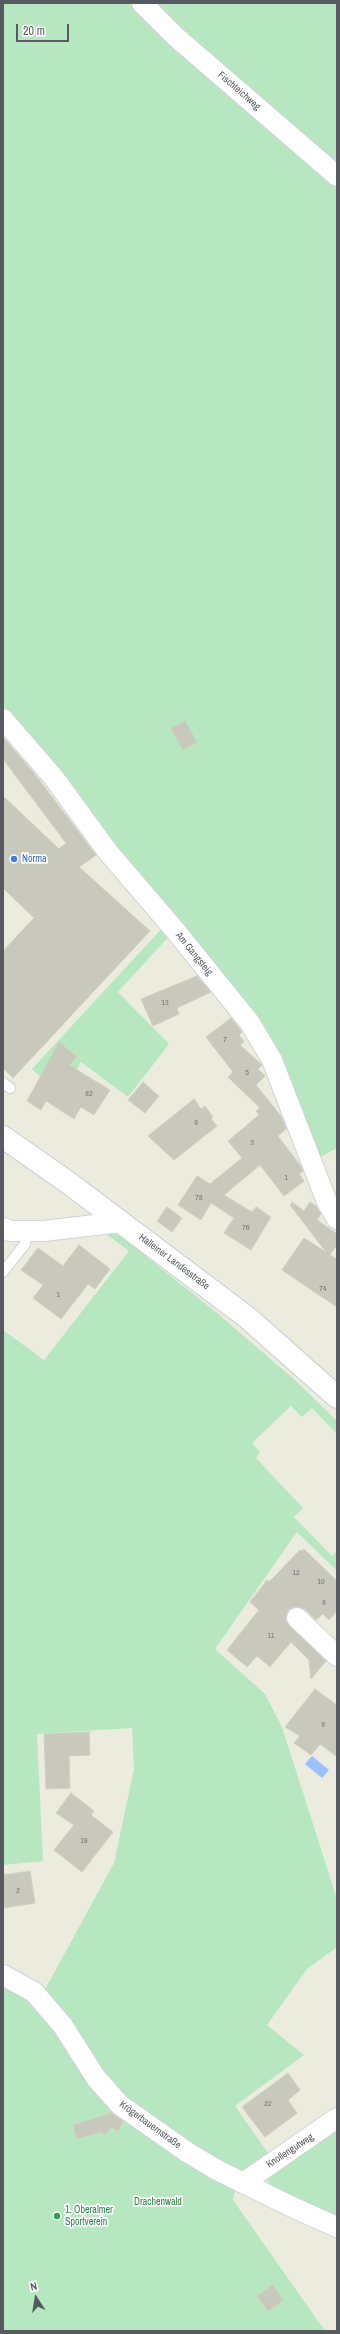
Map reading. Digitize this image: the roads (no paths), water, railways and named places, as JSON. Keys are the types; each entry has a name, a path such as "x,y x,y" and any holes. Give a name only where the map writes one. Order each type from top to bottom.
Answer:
{"main road":[{"name":"Halleiner Landesstraße","path":"3,1137 121,1222 248,1318 337,1397"}],"street":[{"name":"Fischteichweg","path":"142,3 176,37 337,176"},
{"name":"Am Gangsteig","path":"3,719 54,778 108,852 250,1023 272,1060 327,1202 337,1219"},
{"path":"3,1228 26,1231 74,1229 121,1222"},
{"path":"297,1618 337,1656"},
{"name":"Krögerbauernstraße","path":"3,1975 34,1992 63,2026 96,2078 120,2105 187,2152 242,2183 337,2227"},
{"name":"Knollengutweg","path":"242,2183 337,2118"}],"lane":[{"path":"3,1272 25,1244 26,1231"}],"water":[{"path":"312,1756 329,1770 322,1778 305,1764"}],"place":[{"name":"Norma","path":"14,859"},
{"name":"1. Oberalmer Sportverein","path":"57,2216"}],"park label":[{"name":"Drachenwald","path":"158,2202"}]}
